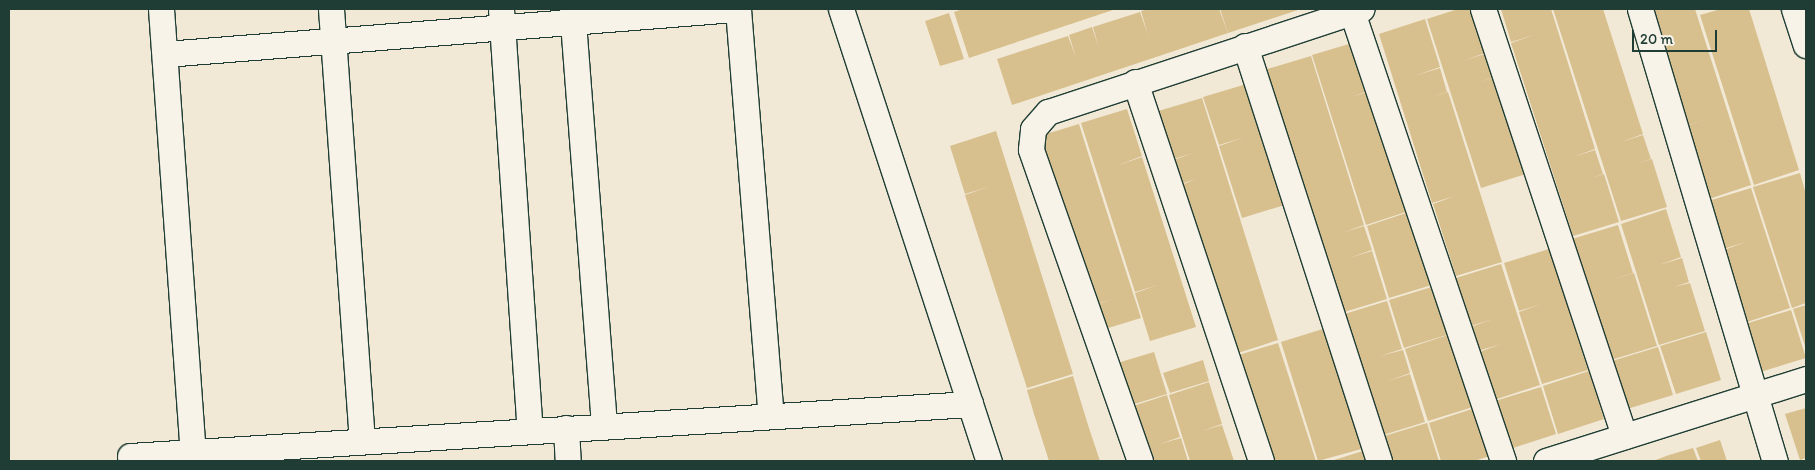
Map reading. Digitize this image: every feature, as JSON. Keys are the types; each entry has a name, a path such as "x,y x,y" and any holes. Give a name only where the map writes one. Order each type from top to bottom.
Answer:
{"street":[{"path":"161,9 193,451"},
{"path":"331,9 362,441"},
{"path":"165,54 333,41 502,18 734,9"},
{"path":"738,9 771,416"},
{"path":"841,9 989,461"},
{"path":"1483,9 1624,436"},
{"path":"1640,9 1775,461"},
{"path":"1794,9 1806,45"},
{"path":"1140,461 1031,149 1033,129 1048,112 1357,10 1503,461"},
{"path":"573,15 604,426"},
{"path":"502,18 530,430"},
{"path":"1245,46 1379,461"},
{"path":"1135,82 1260,461"},
{"path":"1546,461 1806,379"},
{"path":"130,456 970,404"},
{"path":"566,428 568,461"}],"building":[{"path":"963,9 1116,9 969,58 954,12"},
{"path":"1149,9 1219,9 1228,33 1012,105 997,59 1068,36 1076,58 1069,35 1092,27 1099,48 1093,27 1140,12 1148,35 1141,11"},
{"path":"1220,9 1301,9 1228,33"},
{"path":"1458,9 1474,9 1488,52 1465,60 1488,53 1495,77 1473,84 1496,77 1526,174 1481,188 1427,19"},
{"path":"1501,9 1551,9 1595,149 1573,157 1595,150 1603,174 1586,180 1604,174 1619,222 1573,236 1511,43 1534,35 1511,42"},
{"path":"1553,9 1603,9 1643,134 1621,142 1643,135 1651,159 1636,164 1652,159 1667,207 1621,221"},
{"path":"1645,9 1695,9 1751,185 1706,200 1683,127 1708,119 1682,127"},
{"path":"1721,9 1749,9 1799,170 1754,185 1700,15"},
{"path":"949,13 964,59 940,66 925,21"},
{"path":"1425,19 1440,67 1414,76 1440,68 1447,92 1425,99 1448,92 1502,262 1456,276 1433,204 1455,196 1432,203 1379,34"},
{"path":"1359,41 1374,89 1351,97 1374,90 1412,210 1366,225 1312,55"},
{"path":"1311,56 1364,225 1342,233 1364,226 1372,250 1349,258 1372,251 1387,299 1341,313 1264,70"},
{"path":"1250,83 1288,204 1242,218 1219,146 1245,137 1219,145 1203,97"},
{"path":"1202,98 1278,340 1232,355 1179,186 1196,179 1178,185 1171,161 1193,153 1171,160 1155,112"},
{"path":"1127,109 1142,156 1116,166 1142,157 1196,327 1150,341 1135,293 1158,285 1135,292 1081,123"},
{"path":"1079,124 1141,318 1095,332 1087,308 1113,299 1087,307 1033,138"},
{"path":"996,131 1073,374 1027,388 965,195 988,187 965,194 950,146"},
{"path":"1800,173 1806,194 1806,303 1792,308 1753,187"},
{"path":"1751,188 1790,308 1744,323 1721,251 1746,242 1720,250 1705,202"},
{"path":"1666,209 1681,257 1659,265 1682,258 1689,282 1674,287 1690,283 1705,331 1659,345 1621,224"},
{"path":"1412,211 1435,284 1389,298 1367,226"},
{"path":"1618,225 1633,273 1611,280 1634,273 1657,346 1611,360 1572,239"},
{"path":"1549,249 1588,370 1542,384 1519,312 1541,304 1519,311 1504,263"},
{"path":"1501,264 1540,385 1494,400 1479,352 1501,344 1478,351 1471,327 1493,319 1471,326 1456,278"},
{"path":"1435,286 1450,334 1404,348 1389,300"},
{"path":"1387,301 1402,349 1380,356 1403,350 1410,373 1388,381 1410,374 1425,422 1380,436 1341,315"},
{"path":"1806,305 1806,349 1793,309"},
{"path":"1791,310 1806,358 1760,372 1745,324"},
{"path":"1326,328 1365,448 1318,461 1281,342"},
{"path":"1706,332 1721,380 1676,394 1660,346"},
{"path":"1451,334 1473,407 1428,421 1405,349"},
{"path":"1278,343 1316,461 1265,461 1232,357"},
{"path":"1658,347 1673,395 1627,409 1612,361"},
{"path":"1154,352 1167,394 1128,406 1114,364"},
{"path":"1203,360 1209,381 1170,393 1163,373"},
{"path":"1589,371 1604,419 1558,434 1543,386"},
{"path":"1073,376 1100,461 1049,461 1034,414 1027,390"},
{"path":"1209,382 1222,424 1202,431 1222,425 1234,461 1190,461 1169,395"},
{"path":"1541,387 1556,434 1510,449 1495,401"},
{"path":"1167,395 1180,437 1160,444 1181,438 1188,461 1145,461 1127,408"},
{"path":"1475,408 1490,456 1474,461 1441,461 1429,423"},
{"path":"1806,408 1806,458 1800,460 1785,414"},
{"path":"1427,423 1439,461 1388,461 1381,437"},
{"path":"1720,440 1727,461 1701,461 1696,448"},
{"path":"1693,448 1698,461 1653,461 1669,455"},
{"path":"1366,450 1370,461 1331,461"}]}
